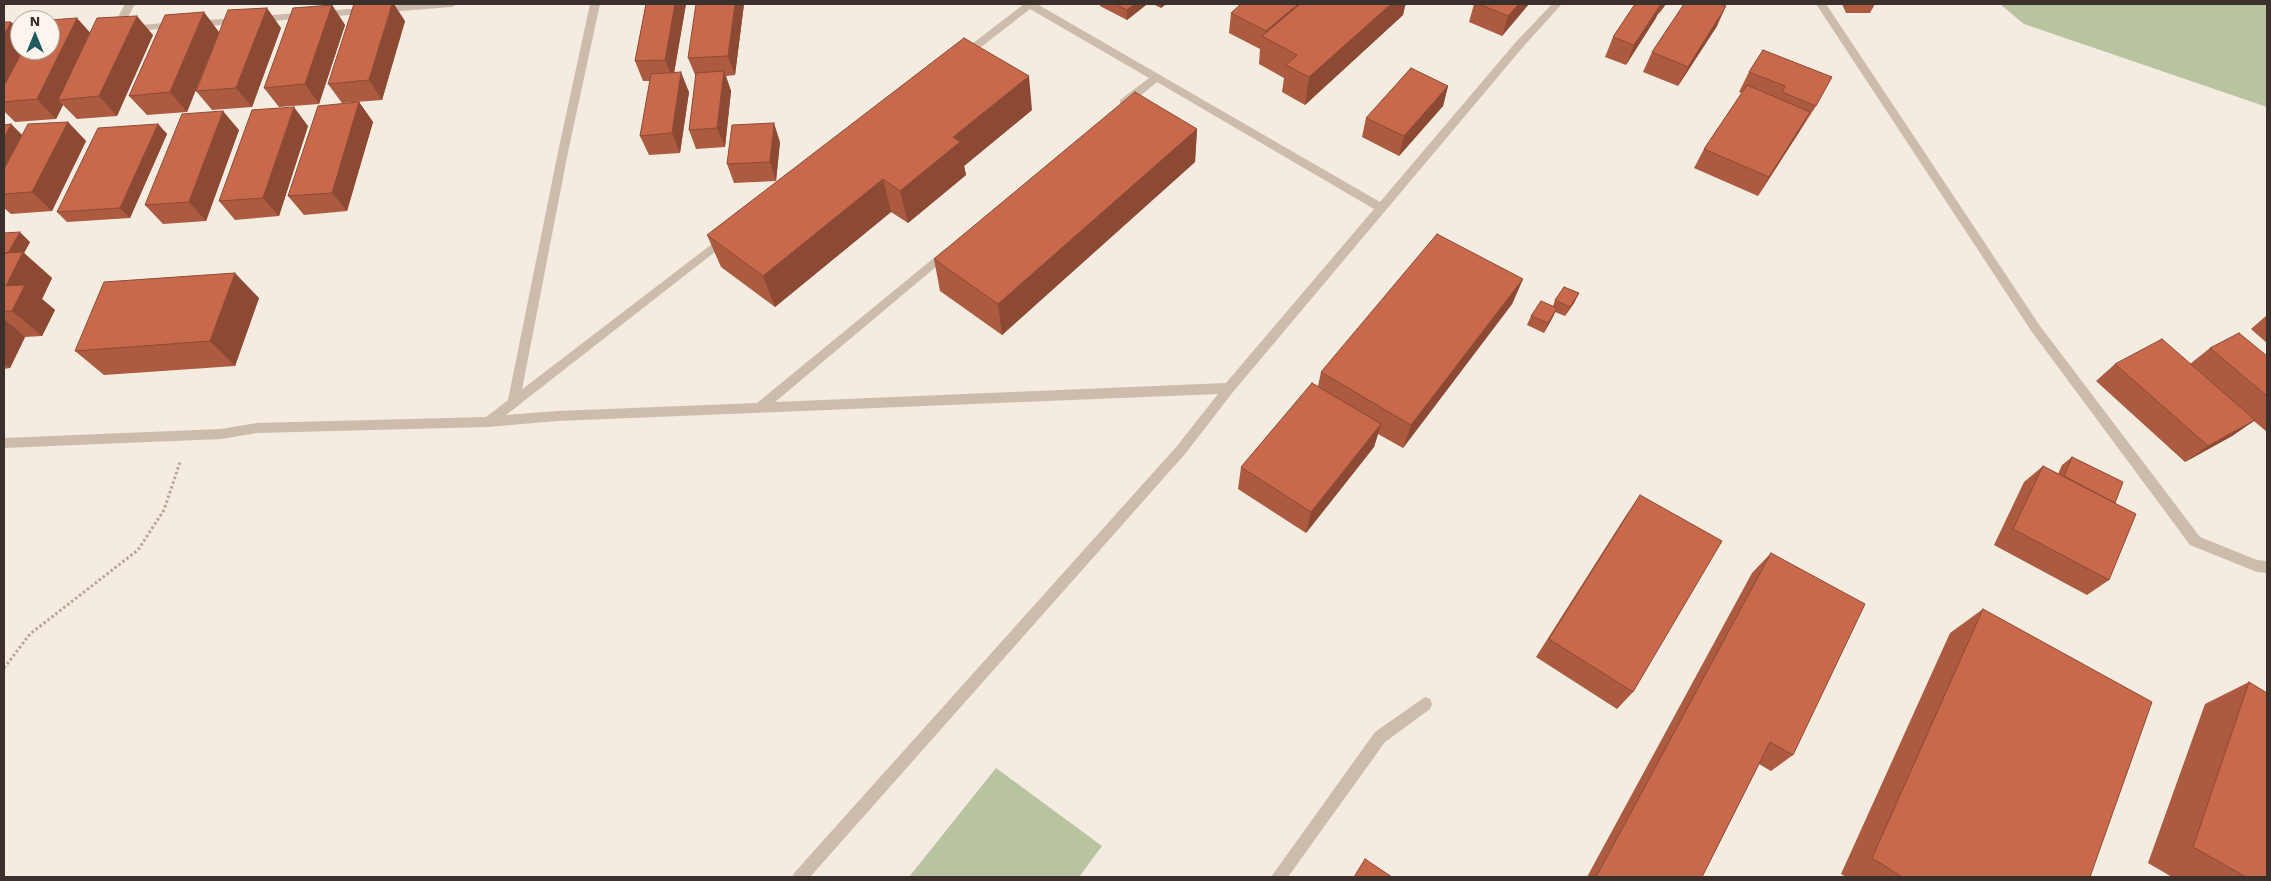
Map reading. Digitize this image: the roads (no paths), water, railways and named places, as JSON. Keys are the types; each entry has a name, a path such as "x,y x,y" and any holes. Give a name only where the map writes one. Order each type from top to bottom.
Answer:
{"street":[{"path":"130,4 112,30 452,4"},
{"path":"514,400 562,152 595,4"},
{"path":"951,65 1030,4 1381,208"},
{"path":"800,877 1181,450 1230,388 1381,208 1557,4"},
{"path":"1821,4 2036,329 2195,541 2257,566 2267,567"},
{"path":"1117,109 1155,78"},
{"path":"488,422 737,229"},
{"path":"760,407 958,242"},
{"path":"4,443 221,434 257,428 488,422 557,416 1230,388"},
{"path":"1278,877 1309,838 1380,737 1425,704"}]}
